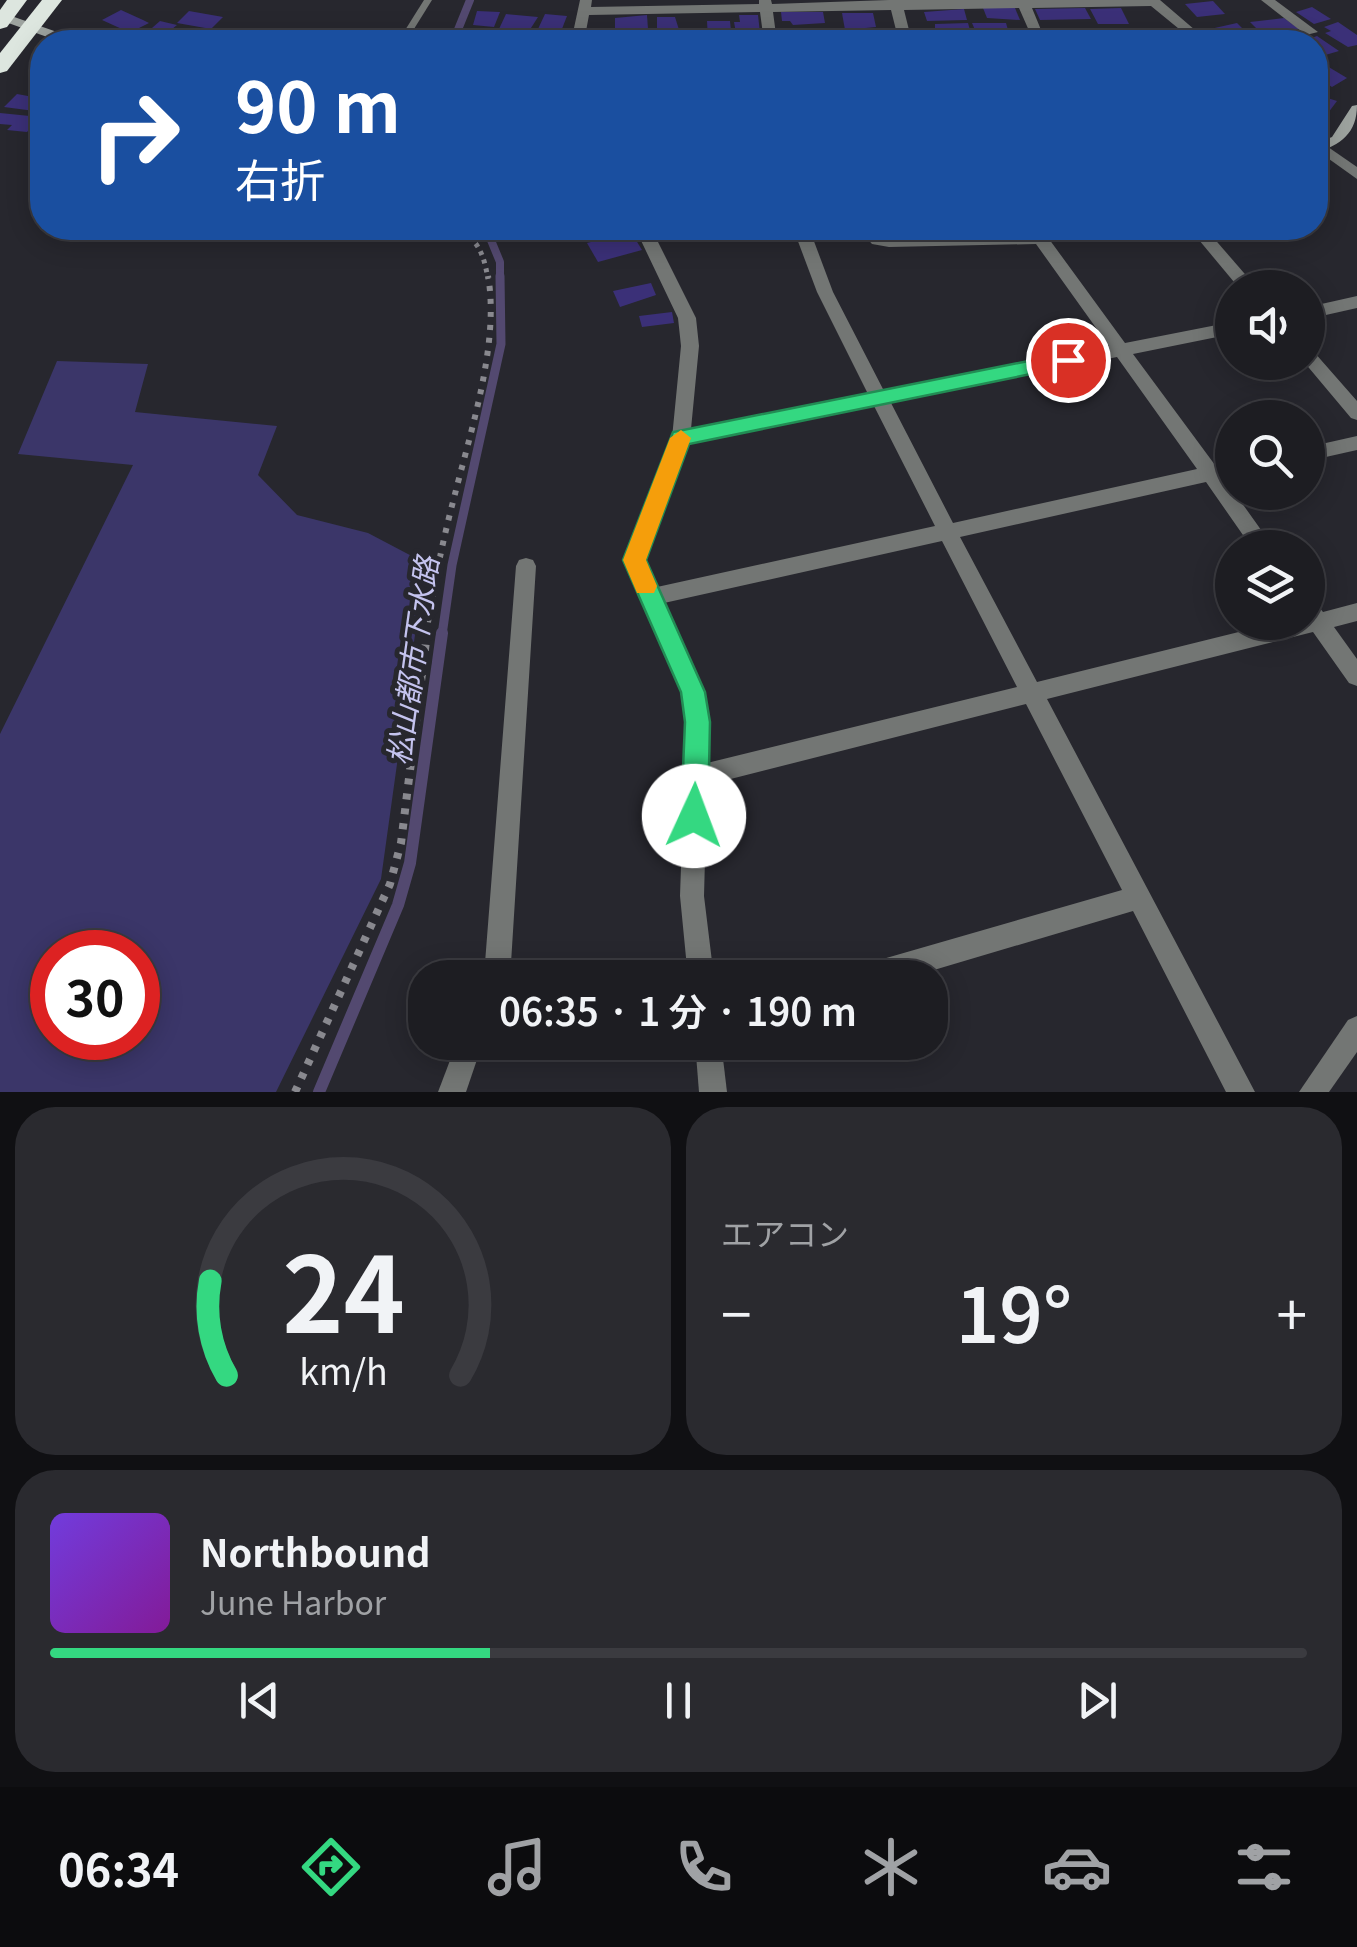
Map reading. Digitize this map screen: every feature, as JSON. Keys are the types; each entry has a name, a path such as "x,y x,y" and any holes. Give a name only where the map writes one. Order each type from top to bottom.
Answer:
{"highway":[{"path":"1,19 17,0"},
{"path":"0,66 52,0"}],"street":[{"path":"1267,0 1308,30"},
{"path":"579,30 584,5 1153,1 1188,30"},
{"path":"1022,2 1035,30"},
{"path":"895,3 903,30"},
{"path":"766,4 769,30"},
{"path":"1,19 39,30"},
{"path":"1328,143 1337,140 1357,110"},
{"path":"1328,153 1353,168"},
{"path":"649,240 687,318 690,346 681,438 634,560 693,692 697,722 692,896 698,960"},
{"path":"806,240 826,292 947,531 1241,1092"},
{"path":"878,240 922,240"},
{"path":"1042,240 1251,530"},
{"path":"1207,240 1233,270"},
{"path":"1325,309 1357,302"},
{"path":"681,438 1215,331"},
{"path":"1325,376 1357,414"},
{"path":"1325,450 1357,443"},
{"path":"650,597 1215,473"},
{"path":"498,960 526,566"},
{"path":"1325,614 1357,612"},
{"path":"1325,632 1357,676"},
{"path":"695,777 1033,694 1224,640"},
{"path":"924,960 1139,897"},
{"path":"1314,1092 1357,1029"},
{"path":"454,1092 464,1060"},
{"path":"710,1060 713,1092"}],"lane":[{"path":"409,30 428,0"}],"path":[{"path":"295,1092 390,884 401,843 436,572 491,336 484,253 475,240"}],"shaded area":[{"path":"57,361 148,364 135,412 277,426 258,475 297,515 368,533 425,563 381,879 276,1092 0,1092 0,734 133,465 18,454"}],"building":[{"path":"1213,1 1225,14 1197,17 1185,4"},
{"path":"1312,7 1331,19 1314,24 1296,12"},
{"path":"983,8 1015,8 1020,20 987,18"},
{"path":"1085,8 1091,19 1040,20 1035,9"},
{"path":"1121,8 1129,24 1098,24 1090,9"},
{"path":"964,9 967,20 927,21 924,12"},
{"path":"121,10 149,23 124,30 102,20"},
{"path":"189,11 223,17 211,29 177,23"},
{"path":"477,11 500,12 494,27 473,25"},
{"path":"781,12 823,12 825,23 793,25 782,21"},
{"path":"842,13 873,13 876,27 845,30"},
{"path":"506,14 538,17 531,28 499,29"},
{"path":"545,14 567,16 562,30 538,29"},
{"path":"647,15 648,29 615,30 615,18"},
{"path":"739,15 758,15 760,30 735,30 734,22 740,22"},
{"path":"657,17 675,17 679,30 657,30"},
{"path":"1284,18 1299,29 1258,30 1250,22"},
{"path":"160,21 177,25 171,30 150,30"},
{"path":"707,21 730,21 731,30 707,30"},
{"path":"1338,22 1357,35 1357,45 1348,47 1328,35 1331,31 1324,27"},
{"path":"968,23 970,30 935,30 935,24"},
{"path":"972,23 1006,23 1008,30 975,30"},
{"path":"1237,23 1244,30 1211,30"},
{"path":"1328,67 1347,78 1332,87 1328,84"},
{"path":"17,94 28,96 30,110 4,107"},
{"path":"1328,98 1337,101 1328,113"},
{"path":"0,113 30,116 27,132 7,130 12,125 0,124"},
{"path":"636,240 642,250 598,262 587,243"},
{"path":"651,283 656,295 620,307 613,291"},
{"path":"672,312 674,323 642,327 639,316"}],"waterway":[{"name":"松山都市下水路","path":"458,30 470,0"},
{"name":"松山都市下水路","path":"491,240 500,262 500,276"},
{"name":"松山都市下水路","path":"442,635 452,565 501,344 500,276"},
{"name":"松山都市下水路","path":"319,1092 398,905 410,863 442,633"}],"slow traffic":[{"path":"646,586 634,560 681,438"}],"route":[{"path":"694,816 697,722 693,692 634,560 681,438 1068,360"}]}
